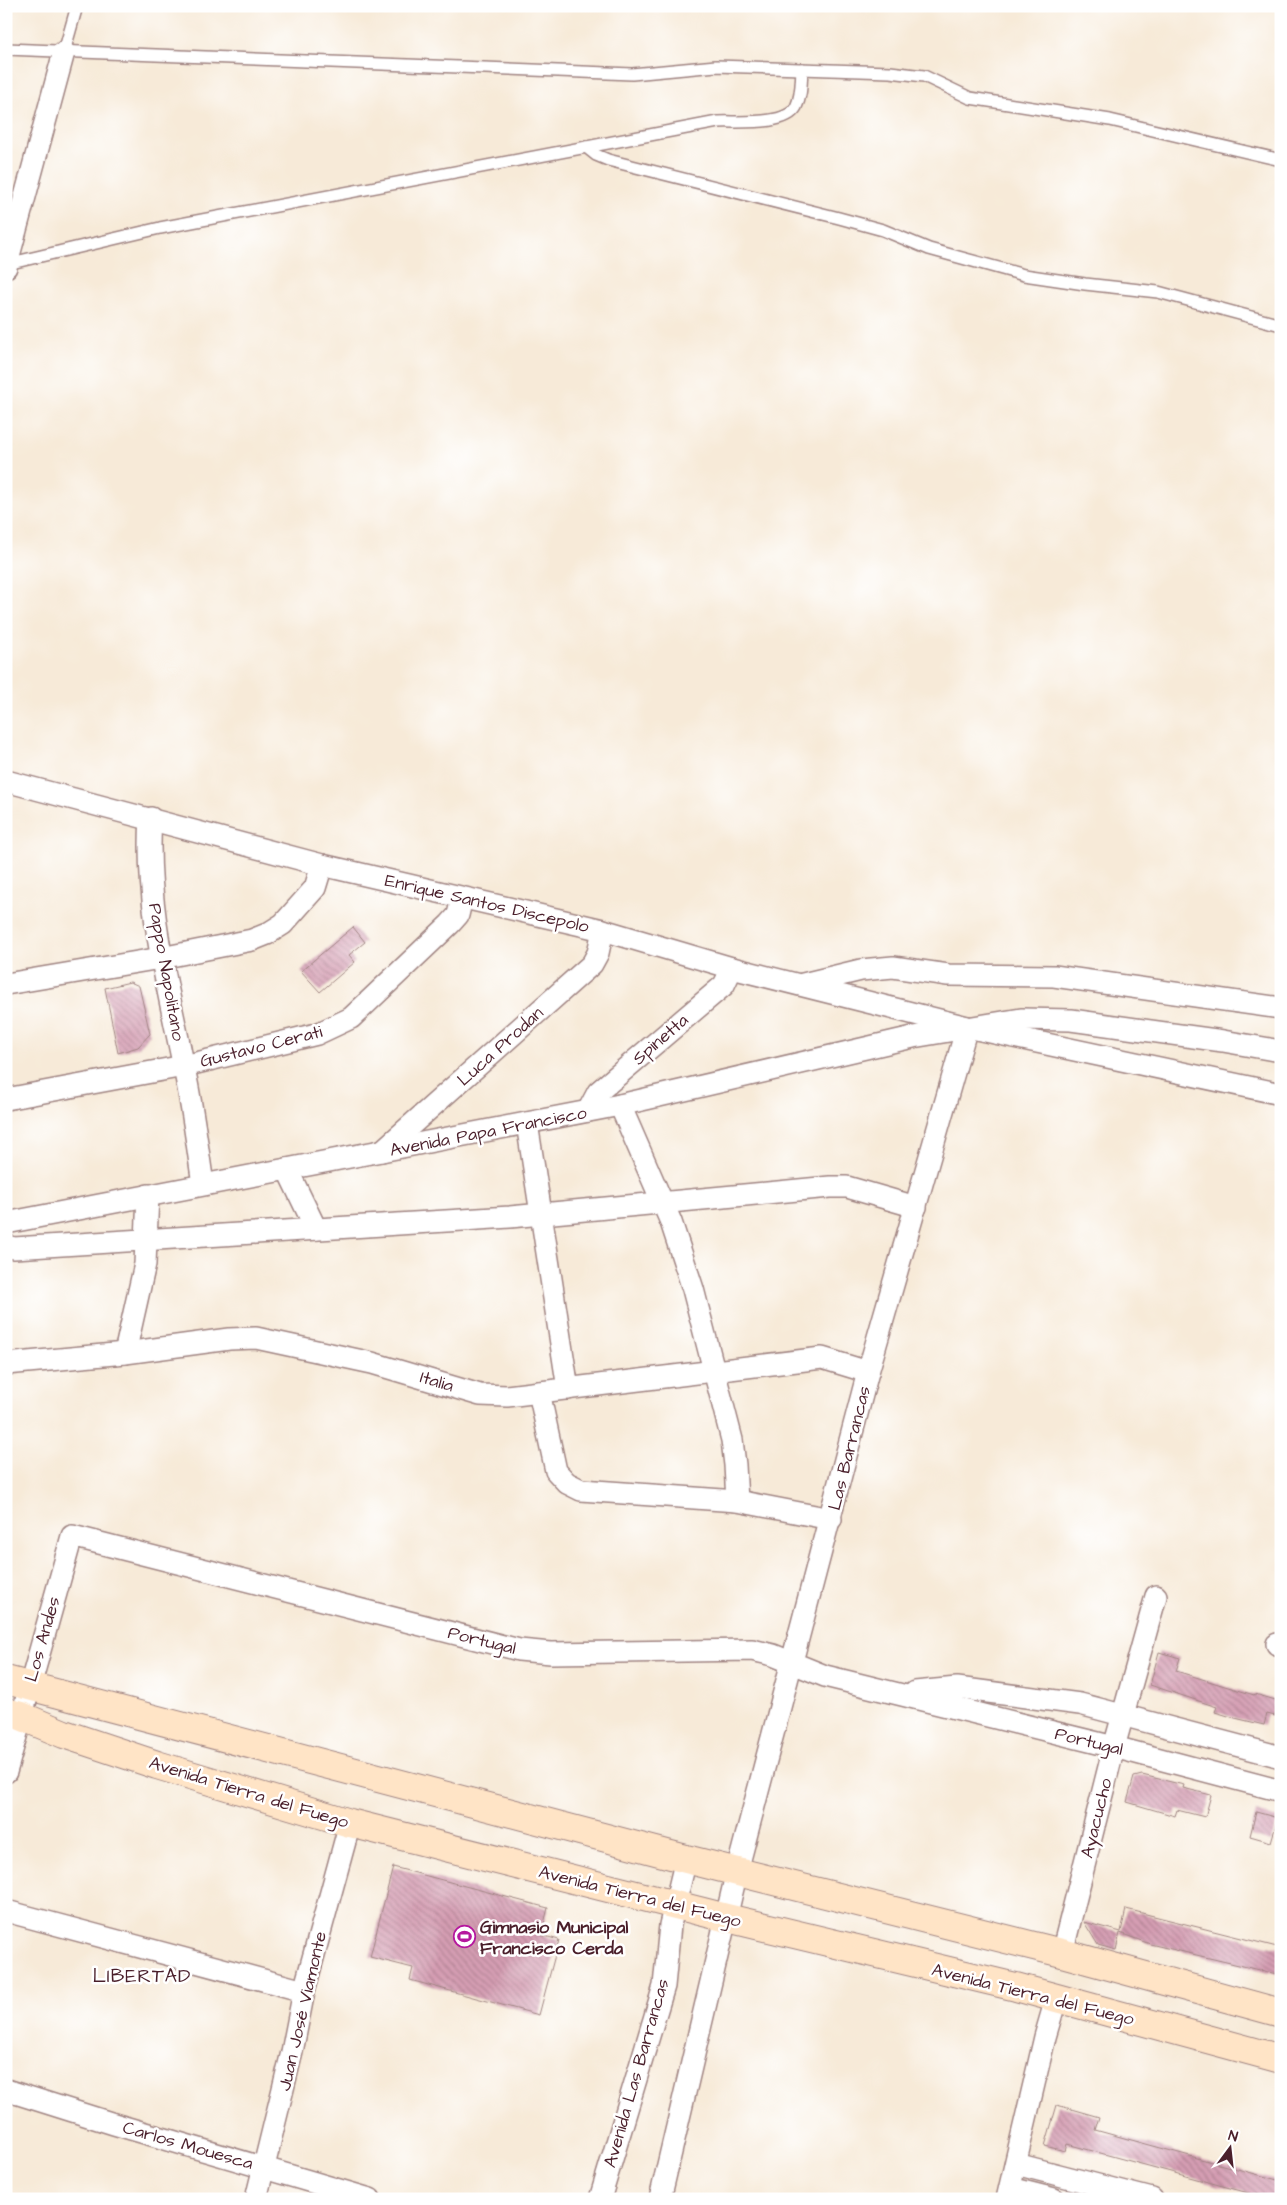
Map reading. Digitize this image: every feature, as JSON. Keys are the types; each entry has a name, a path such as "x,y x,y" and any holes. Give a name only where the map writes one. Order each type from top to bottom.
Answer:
{"street":[{"path":"7,265 64,52"},
{"name":"Enrique Santos Discepolo","path":"6,781 322,865 603,930 732,968 967,1027 1281,1094"},
{"name":"Pappo Napolitano","path":"151,818 149,851 161,958 184,1066 203,1184"},
{"path":"6,984 161,958 252,940 267,934 283,924 315,888 322,865"},
{"name":"Gustavo Cerati","path":"6,1099 184,1066 317,1034 351,1018 450,924 458,915 462,898"},
{"name":"Luca Prodan","path":"381,1152 592,964 598,953 603,930"},
{"path":"801,985 861,970 893,967 948,975 1054,976 1281,1008"},
{"name":"Spinetta","path":"588,1111 598,1092 724,985 732,968"},
{"name":"Avenida Papa Francisco","path":"6,1223 620,1105 913,1036 1021,1019 1063,1020 1281,1051"},
{"name":"Las Barrancas","path":"737,1871 831,1519 868,1372 967,1027"},
{"path":"620,1105 664,1203 693,1288 713,1372 732,1440 736,1465 736,1501"},
{"path":"527,1123 568,1389"},
{"path":"287,1169 316,1229"},
{"path":"6,1246 14,1248 541,1214 830,1187 847,1187 916,1207"},
{"path":"125,1353 145,1264 148,1195"},
{"name":"Italia","path":"6,1364 125,1353 229,1339 256,1338 372,1363 480,1395 507,1396 822,1358 868,1372"},
{"path":"539,1392 556,1471 567,1483 581,1490 736,1501 831,1519"},
{"name":"Portugal","path":"72,1536 519,1650 561,1653 752,1650 825,1676 1114,1747 1281,1791"},
{"name":"Los Andes","path":"6,1772 18,1683 72,1536"},
{"name":"Ayacucho","path":"1062,1954 1114,1747 1156,1596"},
{"path":"18,1683 686,1859 1062,1954 1281,2013"},
{"name":"Portugal","path":"897,1694 957,1688 1080,1704 1124,1714 1281,1757"},
{"name":"Avenida Tierra del Fuego","path":"12,1726 64,1734 148,1762 350,1823 727,1918 1016,1987 1281,2059"},
{"name":"Juan José Viamonte","path":"256,2199 292,2052 304,1990 350,1823"},
{"name":"Avenida Las Barrancas","path":"600,2199 664,1986 670,1925 686,1859"},
{"path":"660,2199 737,1871"},
{"path":"6,1911 304,1990"},
{"path":"1054,2199 1009,2193 1045,2037 1056,1999"},
{"name":"Carlos Mouesca","path":"6,2090 114,2124 264,2166 370,2199"},
{"path":"1016,2164 1152,2199"}],"lane":[{"path":"64,52 77,6"},
{"path":"6,49 632,74 716,66 890,72 924,76 970,98 1110,120 1281,160"},
{"path":"7,265 160,228 586,147 718,122 765,121 785,116 795,109 801,93 802,69"},
{"path":"586,147 596,155 608,160 840,218 882,230 929,249 1024,275 1158,292 1281,326"}],"building":[{"path":"353,927 365,942 349,955 355,962 320,992 301,971"},
{"path":"130,982 139,986 150,1034 138,1047 118,1053 105,988"},
{"path":"1159,1652 1180,1658 1176,1671 1279,1701 1275,1716 1267,1714 1264,1725 1235,1718 1215,1712 1217,1707 1150,1685"},
{"path":"1142,1775 1184,1785 1183,1788 1211,1795 1205,1817 1177,1810 1175,1816 1127,1802 1134,1777"},
{"path":"1256,1812 1278,1818 1271,1842 1250,1836"},
{"path":"393,1867 548,1908 541,1935 559,1940 539,2015 410,1980 413,1968 370,1957"},
{"path":"1126,1909 1281,1948 1281,1975 1150,1944 1120,1933 1116,1950 1098,1945 1084,1922 1121,1932"},
{"path":"1057,2105 1099,2117 1095,2130 1281,2181 1281,2199 1257,2193 1256,2195 1067,2144 1065,2151 1045,2146"}],"place":[{"name":"Gimnasio Municipal Francisco Cerda","path":"464,1937"}],"district":[{"name":"LIBERTAD","path":"142,1975"}]}
